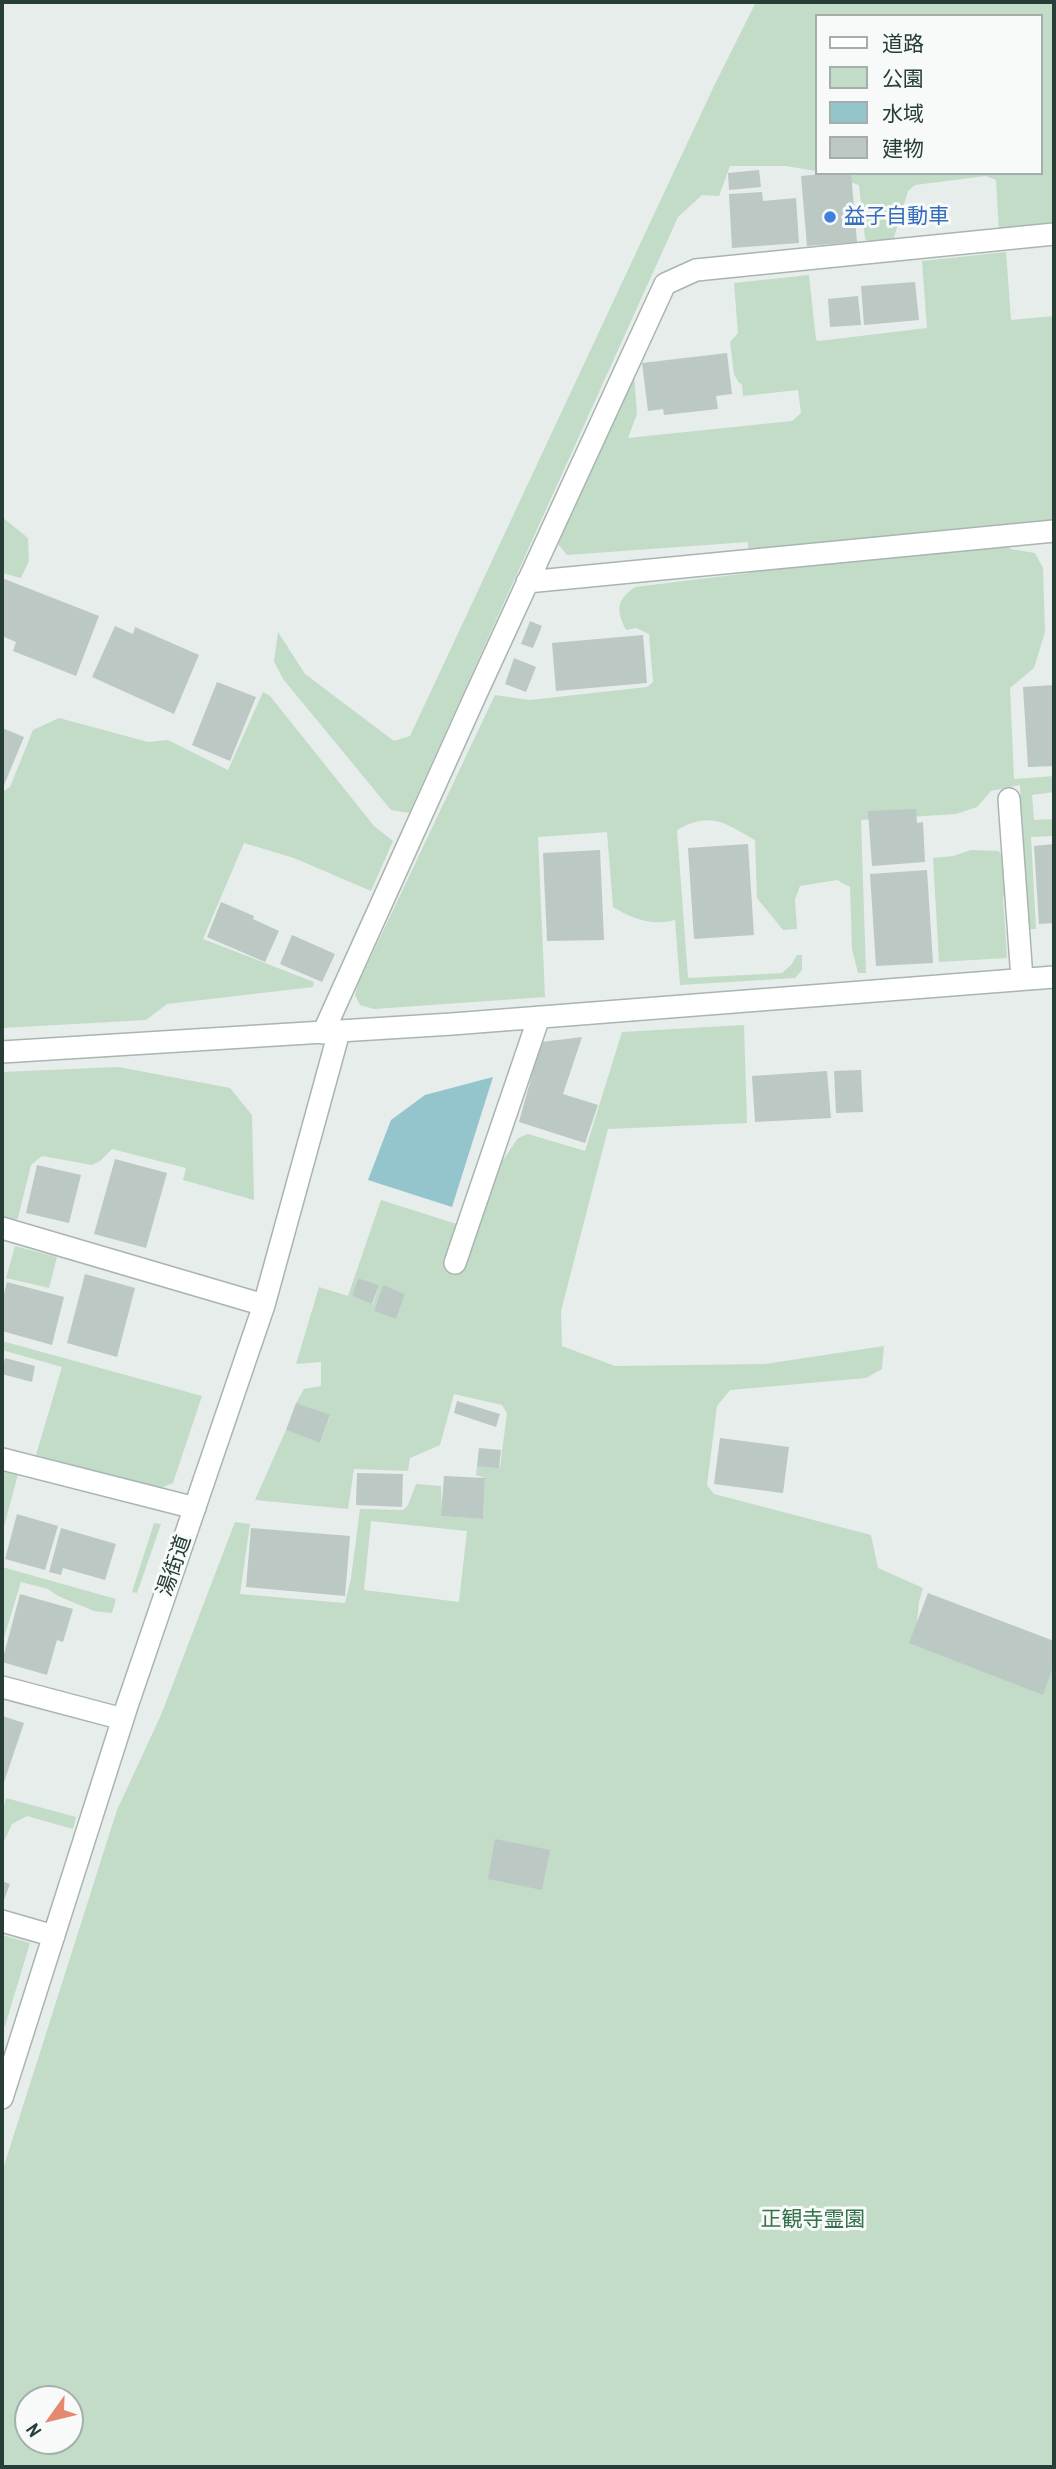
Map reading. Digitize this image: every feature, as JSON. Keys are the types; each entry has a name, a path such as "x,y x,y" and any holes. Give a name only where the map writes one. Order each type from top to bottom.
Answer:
{"street":[{"name":"湯街道","path":"2,2098 10,2045 54,1936 123,1719 264,1306 331,1032 527,582 665,284 696,270 1054,234"},
{"path":"527,582 1054,531"},
{"path":"1009,799 1022,979"},
{"path":"2,1052 331,1032 1054,977"},
{"path":"455,1263 539,1017"},
{"path":"2,1228 264,1306"},
{"path":"2,1459 195,1508"},
{"path":"2,1687 123,1719"},
{"path":"2,1921 54,1936"}],"green space":[{"path":"756,2 1054,2 1054,243 999,231 996,180 986,176 915,185 908,191 892,244 876,245 865,239 859,185 829,175 1042,175 1042,14 814,14 814,171 786,166 730,166 719,196 702,195 678,217 409,813 391,810 283,679 274,661 278,632 305,674 394,741 410,736 714,86"},
{"path":"1006,252 1011,320 1054,316 1054,520 1005,525 1010,549 1035,553 1043,568 1045,632 1034,668 1010,688 1014,779 1054,776 1054,792 1032,795 1034,820 1054,819 1054,836 1031,837 1036,929 1029,929 1020,785 991,791 977,807 956,814 861,820 866,973 858,973 852,949 850,887 837,880 800,886 795,899 797,929 783,930 757,898 755,840 726,824 700,821 677,830 688,978 782,973 797,955 802,955 802,970 795,978 680,985 675,920 643,920 613,907 607,832 538,837 545,997 374,1009 360,1005 355,995 359,982 495,695 530,700 647,687 653,682 649,634 636,628 626,630 619,611 624,597 635,587 749,573 748,542 567,555 558,544 634,373 637,414 628,438 792,421 801,413 798,390 743,396 742,384 734,374 730,342 738,333 734,283 809,275 816,340 819,341 927,328 922,261"},
{"path":"2,517 28,538 29,561 21,578 2,573"},
{"path":"263,692 270,696 374,826 393,841 371,891 294,858 244,843 203,939 314,982 313,987 167,1004 146,1020 2,1028 2,792 10,787 33,730 59,718 148,742 168,740 228,770"},
{"path":"971,850 998,851 1006,858 1009,892 1003,897 1007,958 939,962 933,858 953,856"},
{"name":"正観寺霊園","path":"744,1025 747,1123 608,1129 561,1311 562,1346 615,1366 765,1364 884,1346 882,1369 866,1378 730,1390 717,1406 707,1485 714,1494 871,1535 878,1568 923,1588 915,1642 1039,1689 1054,1667 1054,2467 2,2467 2,2172 117,1810 161,1715 235,1522 250,1524 240,1594 345,1603 360,1509 403,1510 408,1505 416,1484 441,1486 442,1516 483,1519 485,1478 476,1475 477,1466 500,1467 507,1413 502,1405 454,1394 440,1445 410,1458 408,1471 354,1469 348,1509 255,1500 286,1430 320,1443 330,1416 296,1403 304,1389 321,1386 321,1362 296,1364 319,1287 348,1296 381,1200 463,1226 473,1196 499,1166 518,1138 528,1134 585,1151 622,1032","holes":["358,1278 379,1285 373,1304 352,1296","383,1286 405,1294 396,1319 374,1311","371,1521 467,1531 459,1602 364,1590"]},
{"path":"118,1067 230,1088 252,1115 254,1200 183,1180 186,1168 112,1149 92,1165 42,1156 31,1165 18,1218 13,1223 2,1220 2,1072"},
{"path":"15,1246 57,1257 49,1288 6,1278"},
{"path":"2,1341 202,1396 173,1483 158,1489 36,1455 62,1367 2,1350"},
{"path":"2,1470 18,1474 2,1534"},
{"path":"154,1523 161,1524 137,1593 132,1592"},
{"path":"2,1567 116,1599 112,1613 94,1611 48,1589 21,1582 2,1644"},
{"path":"6,1798 76,1817 73,1829 27,1816 12,1824 2,1846 2,1813"},
{"path":"2,1935 30,1943 5,2026 2,2027"}],"water":[{"path":"493,1077 452,1207 368,1180 391,1120 425,1095"}],"building":[{"path":"759,170 761,187 729,190 728,173"},
{"path":"851,175 857,242 807,246 801,176"},
{"path":"762,192 763,201 796,198 799,243 732,248 729,194"},
{"path":"915,282 919,320 864,325 861,286"},
{"path":"858,296 861,325 830,327 828,299"},
{"path":"727,353 732,394 716,396 718,409 664,415 663,409 648,411 642,363"},
{"path":"2,578 99,616 76,676 13,651 16,642 2,636"},
{"path":"530,621 542,626 533,648 521,644"},
{"path":"115,626 133,634 135,627 199,655 174,714 92,677"},
{"path":"643,635 647,683 556,691 552,643"},
{"path":"514,658 536,667 526,692 505,684"},
{"path":"217,682 256,697 230,761 192,745"},
{"path":"1054,685 1054,766 1028,767 1023,687"},
{"path":"2,728 24,737 2,790"},
{"path":"916,809 917,823 923,822 925,862 872,866 868,811"},
{"path":"748,844 754,935 694,939 688,848"},
{"path":"1054,844 1054,923 1039,924 1034,846"},
{"path":"600,850 604,940 547,941 543,853"},
{"path":"927,870 933,963 876,966 870,874"},
{"path":"221,902 254,916 253,919 279,931 265,962 207,937"},
{"path":"292,935 335,954 322,982 280,964"},
{"path":"582,1037 563,1094 598,1105 585,1143 519,1122 541,1042"},
{"path":"861,1070 863,1112 836,1113 834,1071"},
{"path":"827,1071 831,1118 755,1122 752,1076"},
{"path":"115,1159 167,1173 146,1248 94,1234"},
{"path":"37,1165 81,1175 69,1223 26,1213"},
{"path":"85,1274 135,1288 117,1357 67,1343"},
{"path":"358,1278 379,1285 372,1304 352,1296"},
{"path":"7,1282 64,1297 52,1345 2,1331 2,1302"},
{"path":"383,1285 405,1294 396,1319 374,1311"},
{"path":"5,1358 35,1366 32,1382 2,1374"},
{"path":"457,1401 500,1414 496,1427 454,1413"},
{"path":"296,1403 330,1415 320,1443 286,1430"},
{"path":"720,1438 789,1447 783,1493 714,1484"},
{"path":"479,1448 501,1450 499,1468 477,1466"},
{"path":"357,1473 403,1474 402,1507 356,1505"},
{"path":"444,1476 485,1478 483,1519 441,1516"},
{"path":"17,1514 58,1526 45,1570 5,1559"},
{"path":"61,1528 116,1544 105,1580 63,1568 61,1575 49,1572"},
{"path":"251,1528 350,1536 345,1596 246,1587"},
{"path":"928,1593 1054,1641 1054,1664 1043,1695 909,1643"},
{"path":"20,1594 73,1609 63,1642 57,1640 47,1675 2,1662"},
{"path":"2,1716 24,1723 2,1788"},
{"path":"495,1839 550,1850 542,1890 488,1879"},
{"path":"2,1881 10,1884 2,1905"}],"place":[{"name":"益子自動車","path":"830,217"}]}
